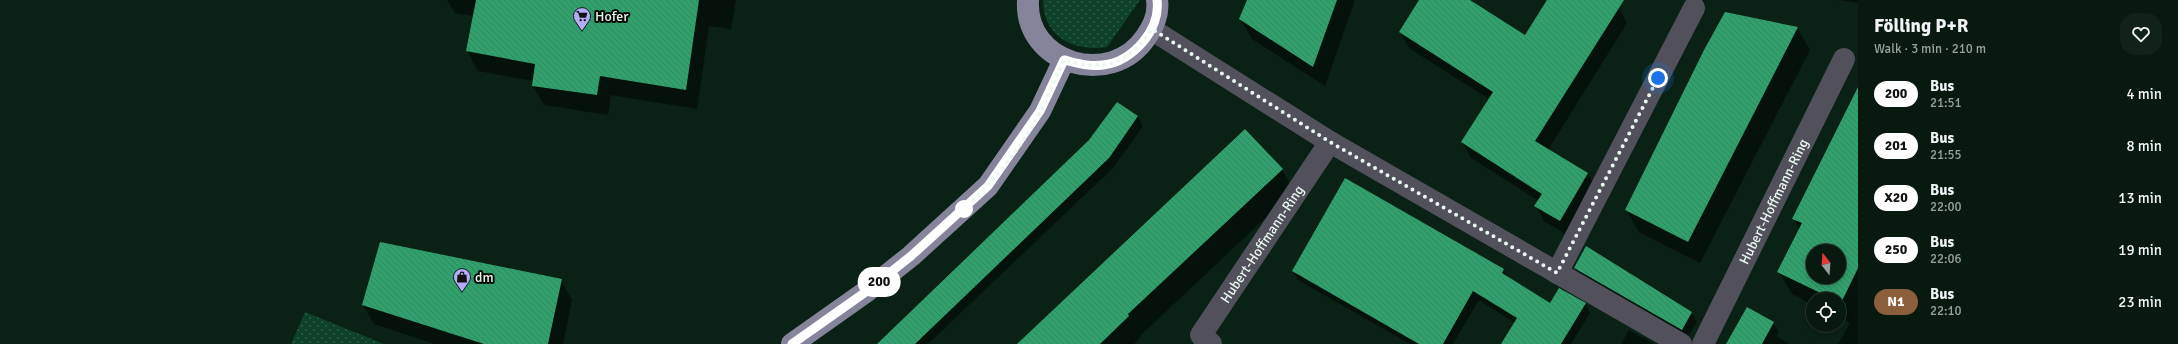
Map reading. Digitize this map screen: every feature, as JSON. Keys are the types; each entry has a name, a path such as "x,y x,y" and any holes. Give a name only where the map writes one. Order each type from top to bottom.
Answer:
{"main road":[{"path":"1028,0 1028,8 1034,29 1046,47 1064,60 1084,65 1104,65 1124,59 1140,46 1152,29 1158,6 1157,0"},
{"path":"792,344 867,291 911,256 988,186 1040,111 1064,60"}],"street":[{"path":"1557,273 1694,8"},
{"path":"1152,29 1330,142 1681,344"},
{"name":"Hubert-Hoffmann-Ring","path":"1703,344 1844,60"},
{"name":"Hubert-Hoffmann-Ring","path":"1211,344 1201,334 1330,142"}],"green space":[{"path":"1043,0 1140,0 1107,47 1095,48 1072,44 1055,32 1048,24 1044,13"},
{"path":"305,312 384,344 291,344"}],"building":[{"name":"Hofer","path":"476,0 699,0 686,90 600,76 597,95 532,86 535,64 466,51"},
{"path":"1247,0 1337,0 1313,67 1239,19"},
{"path":"1419,0 1470,0 1525,35 1547,0 1624,0 1535,141 1588,173 1560,221 1534,206 1542,194 1461,142 1493,92 1399,32"},
{"path":"1725,12 1798,27 1688,242 1625,210 1704,50"},
{"path":"1858,87 1858,268 1846,293 1818,292 1777,272 1802,223 1792,219"},
{"path":"1117,102 1138,116 1109,158 915,344 877,344 1089,140"},
{"path":"1245,129 1283,169 1128,314 1129,316 1100,344 1017,344"},
{"path":"1345,178 1504,269 1502,273 1550,303 1559,288 1586,303 1561,344 1501,344 1517,318 1473,291 1443,344 1419,344 1292,271"},
{"name":"dm","path":"380,242 562,279 548,344 484,344 362,305"},
{"path":"1586,246 1692,312 1682,330 1574,268"},
{"path":"1747,307 1774,322 1762,344 1726,344"}],"bus line":[{"name":"200","path":"792,344 867,291 911,256 988,186 1015,150 1040,111 1064,60 1084,65 1104,65 1124,59 1140,46 1152,29 1158,6 1157,0"}],"place":[{"name":"Hofer","path":"582,31"},
{"name":"dm","path":"462,292"}],"route":[{"path":"964,209 961,212 988,186 1015,150 1040,111 1064,60 1084,65 1104,65 1124,59 1140,46 1152,29 1330,142 1557,273 1658,78"}]}
